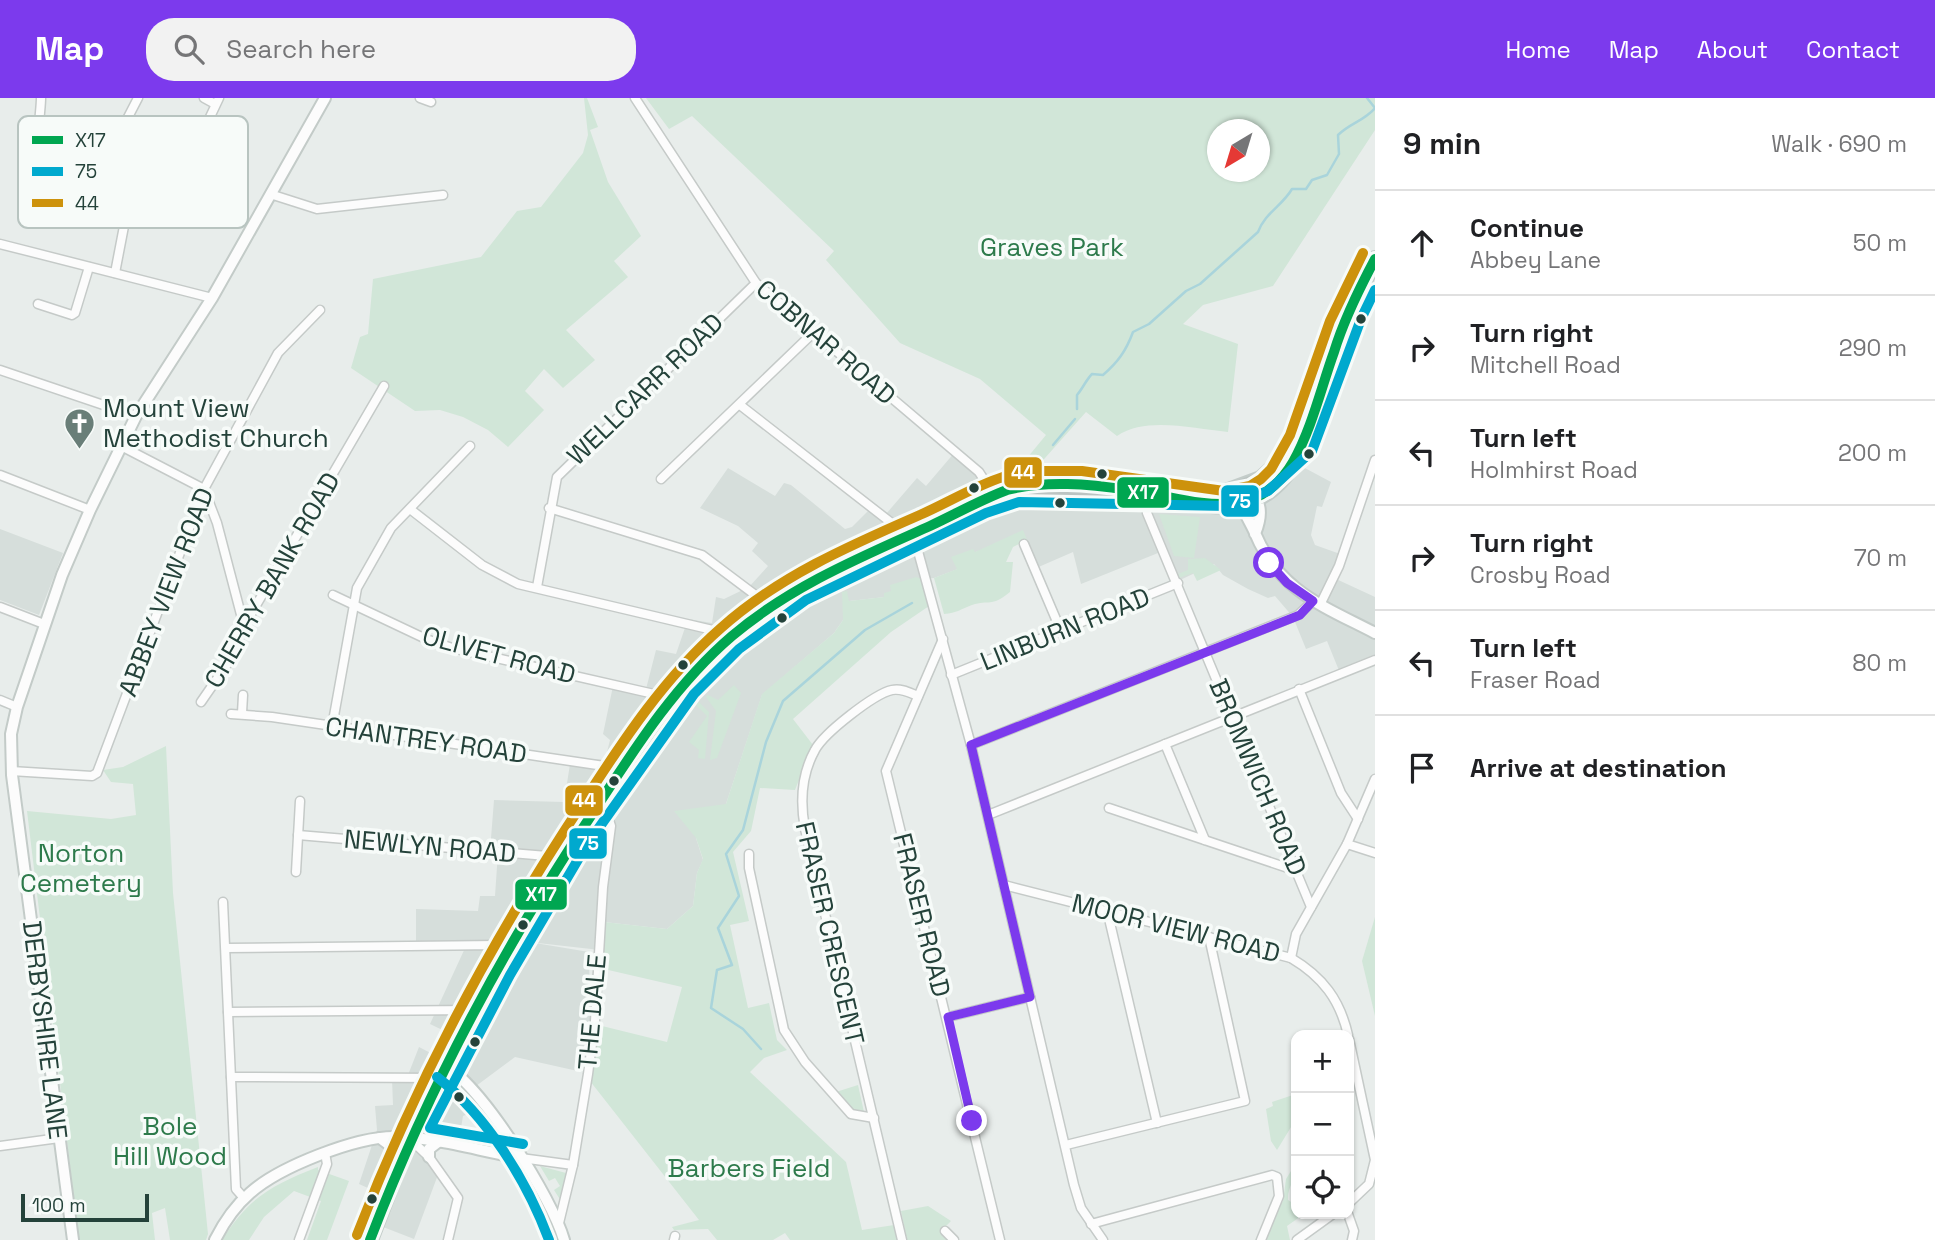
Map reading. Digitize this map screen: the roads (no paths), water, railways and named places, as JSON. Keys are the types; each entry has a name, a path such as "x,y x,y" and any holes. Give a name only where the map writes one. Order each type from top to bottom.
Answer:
{"highway":[{"path":"1145,492 1162,498 1241,504 1271,489 1296,460 1299,445 1348,313 1375,259"},
{"path":"370,1240 409,1138 475,1010 562,861 596,806 670,702 730,638 770,606 799,588 994,495 1027,486 1145,492 1163,489 1226,492 1242,488 1265,476 1299,445"}],"street":[{"path":"40,116 41,98"},
{"path":"204,98 217,101"},
{"name":"DERBYSHIRE LANE","path":"73,1240 8,773 11,734 44,624 90,510 121,446 136,416 212,299 325,98"},
{"path":"420,98 431,103"},
{"name":"COBNAR ROAD","path":"635,98 755,283 979,472 994,495"},
{"path":"128,116 136,99"},
{"path":"270,194 317,209 443,195"},
{"path":"115,273 124,228"},
{"path":"0,244 212,299"},
{"path":"37,304 72,315 75,313 89,267"},
{"name":"WELLCARR ROAD","path":"537,587 557,477 755,283"},
{"name":"ABBEY VIEW ROAD","path":"8,773 92,776 97,773 204,489 278,353 320,310"},
{"path":"661,479 814,332"},
{"path":"0,370 136,416"},
{"name":"CHERRY BANK ROAD","path":"201,702 230,660 244,626 384,386"},
{"path":"740,405 910,534 943,639 971,745 1081,1208 1103,1240"},
{"path":"121,446 204,489 217,523 244,626"},
{"path":"332,727 353,604 376,552 391,528 470,446"},
{"path":"971,745 1298,615 1317,603 1339,566 1375,460"},
{"path":"0,475 90,510"},
{"path":"1242,488 1257,498 1260,521 1255,534"},
{"path":"1242,488 1241,504 1259,548 1281,577 1317,603 1375,633"},
{"name":"BROMWICH ROAD","path":"1145,492 1147,513 1311,907"},
{"path":"550,508 702,555 770,606"},
{"path":"410,509 498,576 721,632 730,638"},
{"path":"1023,549 1061,631"},
{"name":"LINBURN ROAD","path":"951,675 1178,583"},
{"name":"OLIVET ROAD","path":"333,596 426,639 452,648 654,694 670,702"},
{"path":"0,607 44,624"},
{"name":"FRASER ROAD","path":"943,639 886,771 948,1017 1000,1240"},
{"path":"988,815 1375,660"},
{"name":"FRASER CRESCENT","path":"902,1240 801,799 810,764 824,738 881,694 901,689 918,696"},
{"path":"1299,689 1341,793 1358,819"},
{"path":"242,713 243,695"},
{"path":"0,700 17,707"},
{"name":"CHANTREY ROAD","path":"231,715 242,713 611,767 620,772"},
{"path":"1164,744 1205,840"},
{"path":"1291,958 1296,934 1347,844 1375,779"},
{"path":"296,872 300,801"},
{"name":"THE DALE","path":"559,1223 573,1165 594,1021 597,953 611,826 610,818 596,806"},
{"path":"1109,808 1297,872"},
{"name":"NEWLYN ROAD","path":"298,835 547,856 562,861"},
{"path":"1347,844 1375,853"},
{"path":"749,854 748,868 788,1037 805,1062 851,1114 874,1118"},
{"name":"MOOR VIEW ROAD","path":"1004,885 1291,958 1329,989 1343,1016 1346,1030"},
{"path":"223,902 236,1189 244,1198"},
{"path":"1107,910 1157,1123"},
{"path":"1066,1145 1245,1101 1209,937"},
{"path":"226,948 510,948"},
{"path":"948,1017 1030,997"},
{"path":"228,1012 475,1010"},
{"name":"MOOR VIEW ROAD","path":"1354,1064 1375,1160 1369,1184 1354,1198"},
{"path":"232,1077 443,1072 467,1082 544,1192 564,1240"},
{"path":"0,1146 59,1138"},
{"path":"215,1240 244,1198 270,1179 325,1153 380,1138 438,1142 573,1165"},
{"path":"380,1138 392,1147 399,1162"},
{"path":"409,1138 429,1157 458,1198 448,1240"},
{"path":"429,1157 429,1149 438,1142"},
{"path":"299,1240 327,1163 325,1153"},
{"path":"1091,1224 1262,1176 1277,1177 1279,1196 1261,1240"},
{"path":"1297,1240 1326,1219"},
{"path":"1350,1219 1354,1231 1352,1240"},
{"path":"945,1231 954,1240"}],"waterway":[{"path":"1077,409 1077,395 1088,379 1092,374 1103,375 1113,365 1124,351 1133,332 1149,324 1186,291 1200,284 1258,232 1292,189 1306,189 1312,180 1327,175 1339,154 1338,135 1375,108 1367,98"},
{"path":"1053,445 1075,419"},
{"path":"761,1049 743,1029 711,1008 717,970 732,965 718,928 739,896 726,854 743,830 766,742 783,701 865,630 912,603"}],"place":[{"name":"Mount View Methodist Church","path":"80,450"}],"park label":[{"name":"Graves Park","path":"1052,247"},
{"name":"Norton Cemetery","path":"81,868"},
{"name":"Bole Hill Wood","path":"170,1141"},
{"name":"Barbers Field","path":"749,1168"}]}
